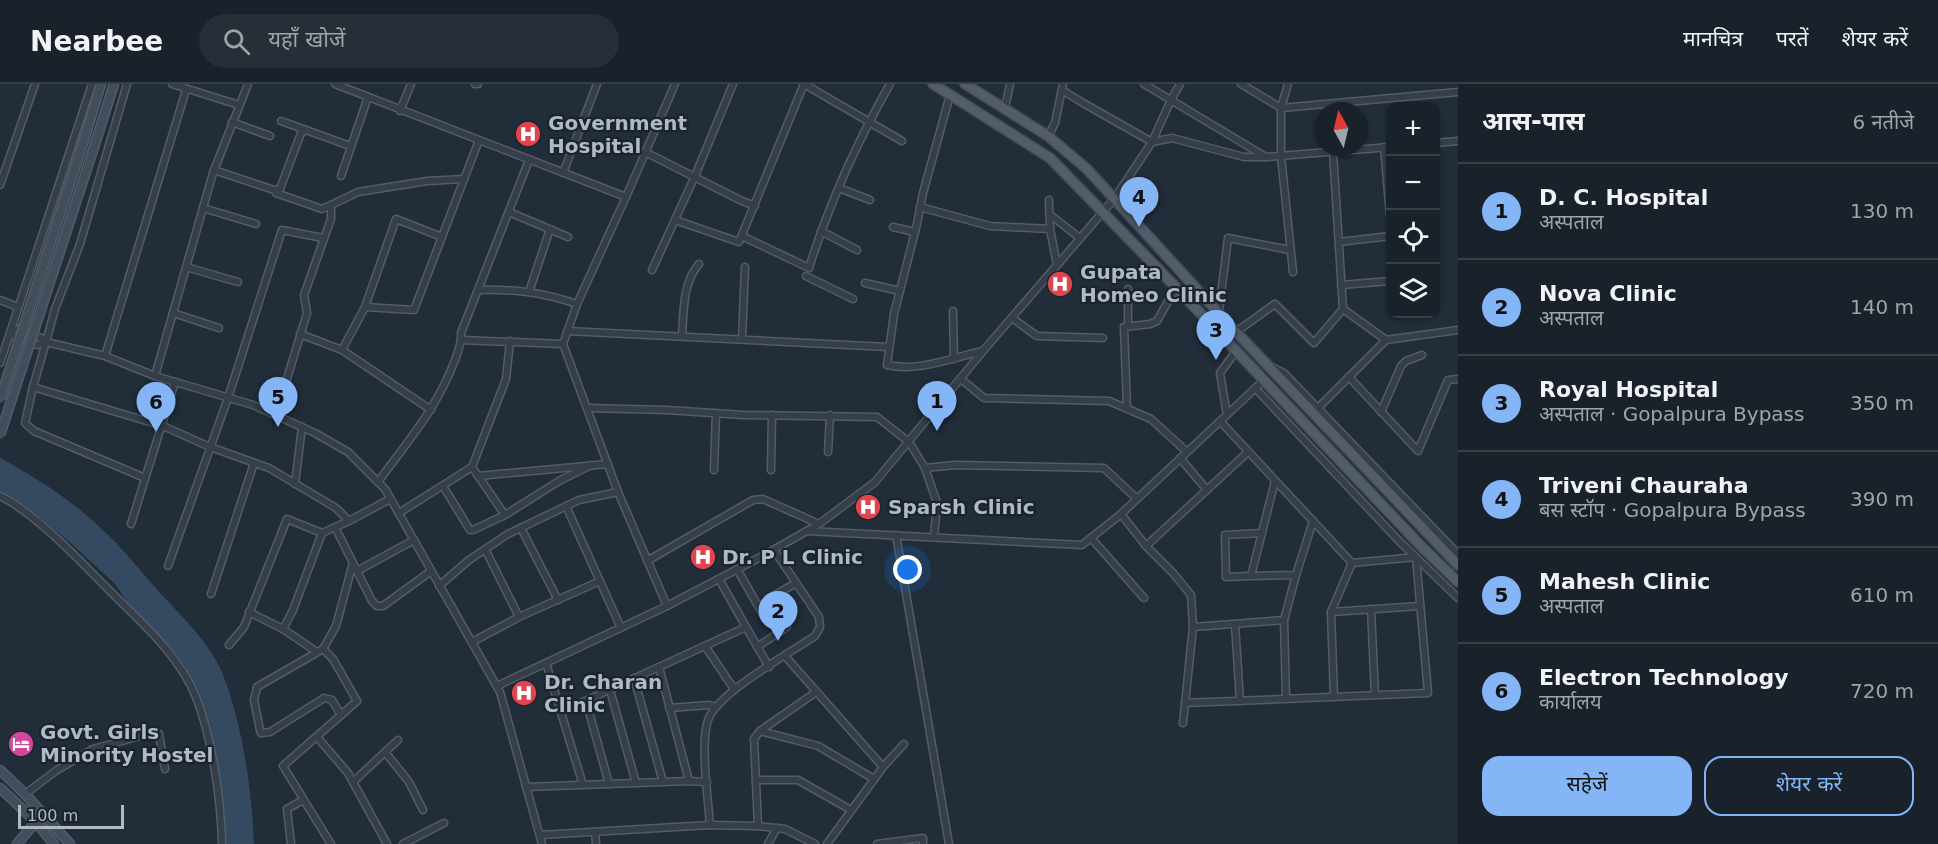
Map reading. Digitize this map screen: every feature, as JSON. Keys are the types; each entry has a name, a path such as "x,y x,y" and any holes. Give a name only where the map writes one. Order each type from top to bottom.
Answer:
{"main road":[{"path":"933,84 1050,158 1458,582"},
{"path":"965,84 1048,136 1087,169 1236,332 1458,565"}],"street":[{"path":"0,185 34,84"},
{"path":"0,363 92,84"},
{"path":"0,399 101,84"},
{"path":"0,435 114,84"},
{"path":"127,84 80,244 44,342 25,423 28,427 146,478"},
{"path":"172,84 239,105"},
{"path":"155,376 214,170 248,84"},
{"path":"400,111 411,84"},
{"path":"563,173 597,84"},
{"path":"667,606 618,492 563,344 576,304 675,84"},
{"path":"652,270 695,176 733,84"},
{"path":"675,220 739,242 804,84 903,141"},
{"path":"853,299 805,279 821,231 839,188 868,122 890,84"},
{"path":"1005,108 1010,84"},
{"path":"1144,84 1266,157"},
{"path":"497,686 667,606 774,550 819,524 875,482 982,351 1114,199 1152,142 1180,84"},
{"path":"1240,84 1281,108 1458,92"},
{"path":"1288,84 1281,108 1281,156 1293,272"},
{"path":"339,85 400,111 626,197"},
{"path":"1048,136 1055,123 1062,87 1083,104 1152,142 1172,138 1244,158 1314,153"},
{"path":"105,356 186,90"},
{"path":"950,95 900,291 888,347 887,365 900,368 937,364 982,351"},
{"path":"340,176 368,97"},
{"path":"281,121 350,146"},
{"path":"232,122 270,136"},
{"path":"214,170 274,190 280,189 301,133 306,130"},
{"path":"365,306 414,310 479,140"},
{"path":"1440,143 1458,141"},
{"path":"1368,149 1386,147"},
{"path":"645,152 755,206"},
{"path":"1236,332 1275,304 1314,343 1343,309 1333,156"},
{"path":"1387,156 1390,210"},
{"path":"378,482 431,411 447,379 462,340 461,333 529,160"},
{"path":"276,193 322,209 358,192 464,179"},
{"path":"839,188 870,200"},
{"path":"1049,200 1050,229 1057,265"},
{"path":"276,415 307,313 304,295 331,219 331,205"},
{"path":"920,207 990,226 1050,229"},
{"path":"203,208 256,224"},
{"path":"509,212 568,237"},
{"path":"1049,214 1080,237"},
{"path":"342,350 365,306 396,219 442,237"},
{"path":"893,227 915,232"},
{"path":"529,291 550,229"},
{"path":"168,566 228,398 282,230 323,238"},
{"path":"821,231 857,250"},
{"path":"742,236 809,268"},
{"path":"1339,242 1386,236"},
{"path":"1219,311 1228,238 1290,250"},
{"path":"682,336 687,284 691,273 699,264"},
{"path":"186,267 238,282"},
{"path":"742,339 746,267"},
{"path":"1341,285 1386,280"},
{"path":"865,283 900,291"},
{"path":"1127,408 1124,327 1150,324 1156,321 1176,287"},
{"path":"478,291 510,289 529,291 548,294 576,304"},
{"path":"1128,289 1128,325"},
{"path":"0,300 18,307"},
{"path":"1343,309 1386,339"},
{"path":"953,311 954,359"},
{"path":"172,313 219,328"},
{"path":"1012,318 1037,336 1103,338"},
{"path":"12,332 18,329 41,338 44,342 105,356 155,376 276,415 348,453 385,489 497,686 542,844"},
{"path":"1318,408 1386,339 1458,330"},
{"path":"567,331 888,347"},
{"path":"300,334 342,350 431,411"},
{"path":"462,340 563,344"},
{"path":"399,513 472,467 506,379 510,341"},
{"path":"1227,415 1220,373 1236,351"},
{"path":"1381,412 1401,366 1406,361 1422,355"},
{"path":"1267,364 1284,373 1458,554"},
{"path":"1349,377 1418,451 1448,380 1458,379"},
{"path":"961,379 984,398 1109,401 1151,418 1187,452"},
{"path":"807,531 1082,545 1121,514 1264,380"},
{"path":"131,524 175,382"},
{"path":"33,387 163,426 210,447 269,468 336,508 349,521"},
{"path":"1255,388 1458,598"},
{"path":"586,408 877,417 909,442 925,468 937,503 934,537"},
{"path":"714,470 716,413"},
{"path":"771,471 772,415"},
{"path":"828,452 831,415"},
{"path":"1220,421 1352,563"},
{"path":"295,484 302,427"},
{"path":"1146,546 1248,452"},
{"path":"1180,458 1208,490"},
{"path":"212,594 254,463"},
{"path":"478,476 591,465 609,467"},
{"path":"443,486 470,530 478,529 559,481 591,465"},
{"path":"925,468 955,465 1104,468 1137,499"},
{"path":"472,467 505,515"},
{"path":"1251,576 1275,481"},
{"path":"439,586 469,560 521,528 579,500 618,492"},
{"path":"0,496 43,526 75,555 173,658 195,694 204,718 214,772 222,844"},
{"path":"283,629 293,610 322,533 390,499"},
{"path":"647,561 753,500 763,499 819,524"},
{"path":"566,506 621,628"},
{"path":"1121,514 1146,546 1191,595 1193,627 1184,723"},
{"path":"229,645 244,627 287,519 322,533"},
{"path":"1286,699 1284,620 1313,521"},
{"path":"335,527 372,601 377,606 380,607 431,571"},
{"path":"521,528 558,600"},
{"path":"1262,533 1225,535 1226,577 1296,575"},
{"path":"896,535 949,844"},
{"path":"1091,538 1144,598"},
{"path":"357,571 414,540"},
{"path":"485,549 519,617"},
{"path":"710,825 705,739 708,721 716,707 734,689 816,636 820,627 819,617 774,550"},
{"path":"1352,563 1416,557"},
{"path":"1185,703 1428,693 1416,557"},
{"path":"341,715 332,699 324,698 270,732 261,733 254,700 257,687 320,651 336,626 353,563"},
{"path":"1334,697 1331,612 1352,563"},
{"path":"737,569 765,618 777,611"},
{"path":"718,579 769,667"},
{"path":"472,642 519,617 600,581"},
{"path":"757,647 787,627 770,598 796,583"},
{"path":"1331,612 1420,606"},
{"path":"1371,609 1376,695"},
{"path":"249,612 333,659 357,701 283,766 331,844"},
{"path":"1193,627 1284,620"},
{"path":"1235,624 1240,701"},
{"path":"561,712 746,627"},
{"path":"705,646 734,689"},
{"path":"785,656 883,767"},
{"path":"546,663 583,785"},
{"path":"659,667 689,781"},
{"path":"634,678 663,782"},
{"path":"610,690 636,783"},
{"path":"758,826 754,739 760,731 816,692"},
{"path":"586,700 609,784"},
{"path":"669,708 709,705 716,707"},
{"path":"760,731 818,746 874,779"},
{"path":"25,794 57,770 93,749 151,733 159,734 161,739 165,769"},
{"path":"317,737 348,773 387,844"},
{"path":"353,782 398,740"},
{"path":"827,844 883,767 904,744"},
{"path":"385,752 409,782 423,810"},
{"path":"0,770 70,844"},
{"path":"756,780 798,780 851,810"},
{"path":"526,787 707,782"},
{"path":"0,788 35,821 54,844"},
{"path":"291,844 287,809 303,800"},
{"path":"17,844 43,814"},
{"path":"403,844 444,823"},
{"path":"540,835 710,825 758,826 784,829 815,844"},
{"path":"768,844 777,828"},
{"path":"595,832 596,844"},
{"path":"877,844 901,843 923,838 923,844"}],"water":[{"path":"0,458 56,492 95,523 128,556 194,630 216,659 235,711 245,756 254,844 223,844 220,812 202,705 185,666 130,606 115,584 35,513 0,492"}],"place":[{"name":"Government Hospital","path":"528,134"},
{"name":"Triveni Chauraha","path":"1139,227"},
{"name":"Gupata Homeo Clinic","path":"1060,284"},
{"name":"Royal Hospital","path":"1216,360"},
{"name":"Mahesh Clinic","path":"278,427"},
{"name":"D. C. Hospital","path":"937,431"},
{"name":"Electron Technology","path":"156,432"},
{"name":"Sparsh Clinic","path":"868,507"},
{"name":"Dr. P L Clinic","path":"703,557"},
{"name":"Nova Clinic","path":"778,641"},
{"name":"Dr. Charan Clinic","path":"524,693"},
{"name":"Govt. Girls Minority Hostel","path":"21,744"}]}
